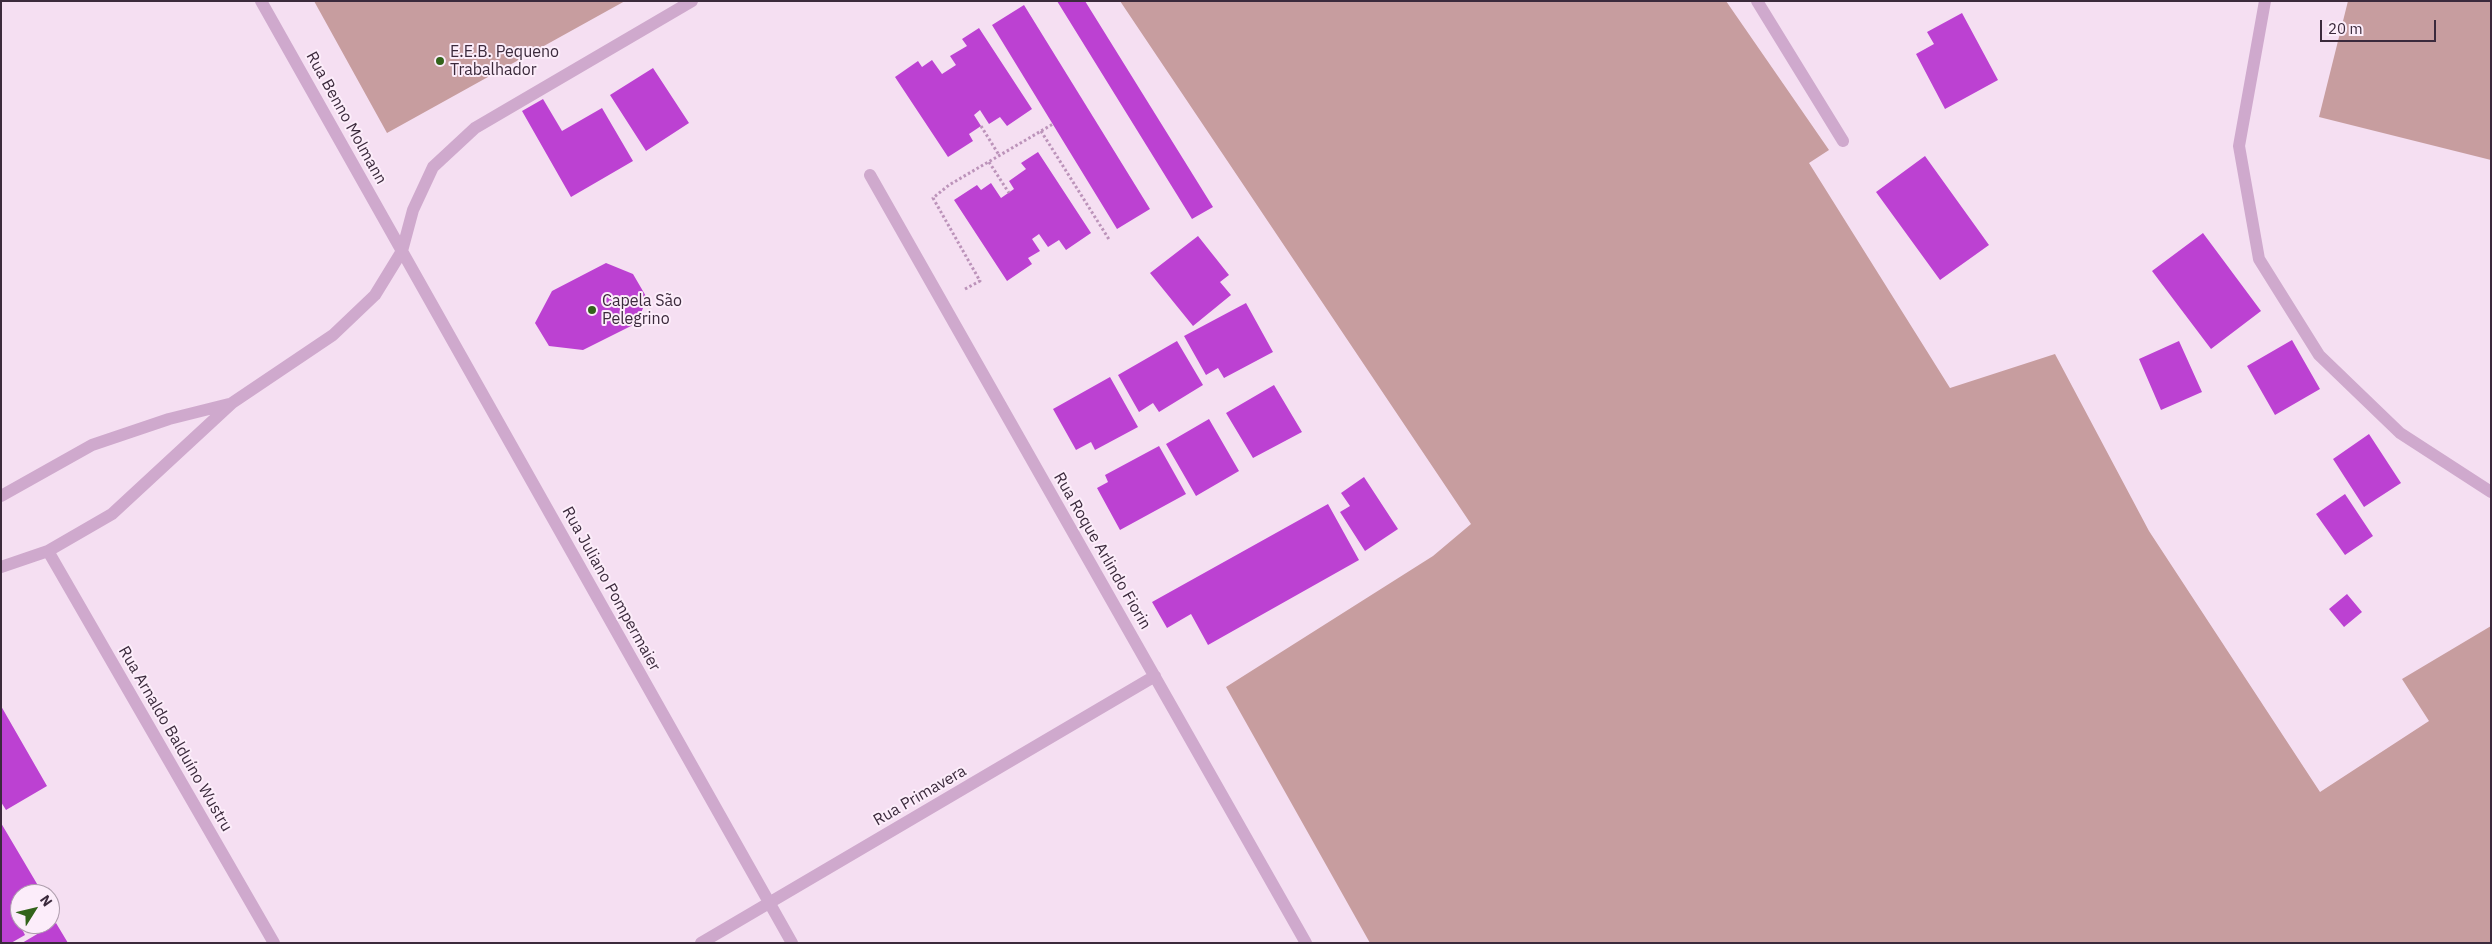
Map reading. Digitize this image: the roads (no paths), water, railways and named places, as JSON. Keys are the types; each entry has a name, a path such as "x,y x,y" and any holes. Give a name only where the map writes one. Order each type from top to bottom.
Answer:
{"street":[{"name":"Rua Benno Molmann","path":"261,1 402,251"},
{"path":"1,567 48,551 112,514 232,403 333,335 375,295 402,251 413,210 433,167 475,128 692,1"},
{"path":"1757,1 1843,142"},
{"path":"2266,1 2239,146 2259,259 2319,355 2400,433 2491,492"},
{"name":"Rua Roque Arlindo Fiorin","path":"870,175 1306,943"},
{"name":"Rua Juliano Pompermaier","path":"402,251 792,943"},
{"path":"1,496 92,444 169,419 232,403"},
{"name":"Rua Arnaldo Balduíno Wustru","path":"48,551 274,943"},
{"name":"Rua Primavera","path":"701,943 1155,676"}],"place":[{"name":"E.E.B. Pequeno Trabalhador","path":"440,61"},
{"name":"Capela São Pelegrino","path":"592,310"}]}
